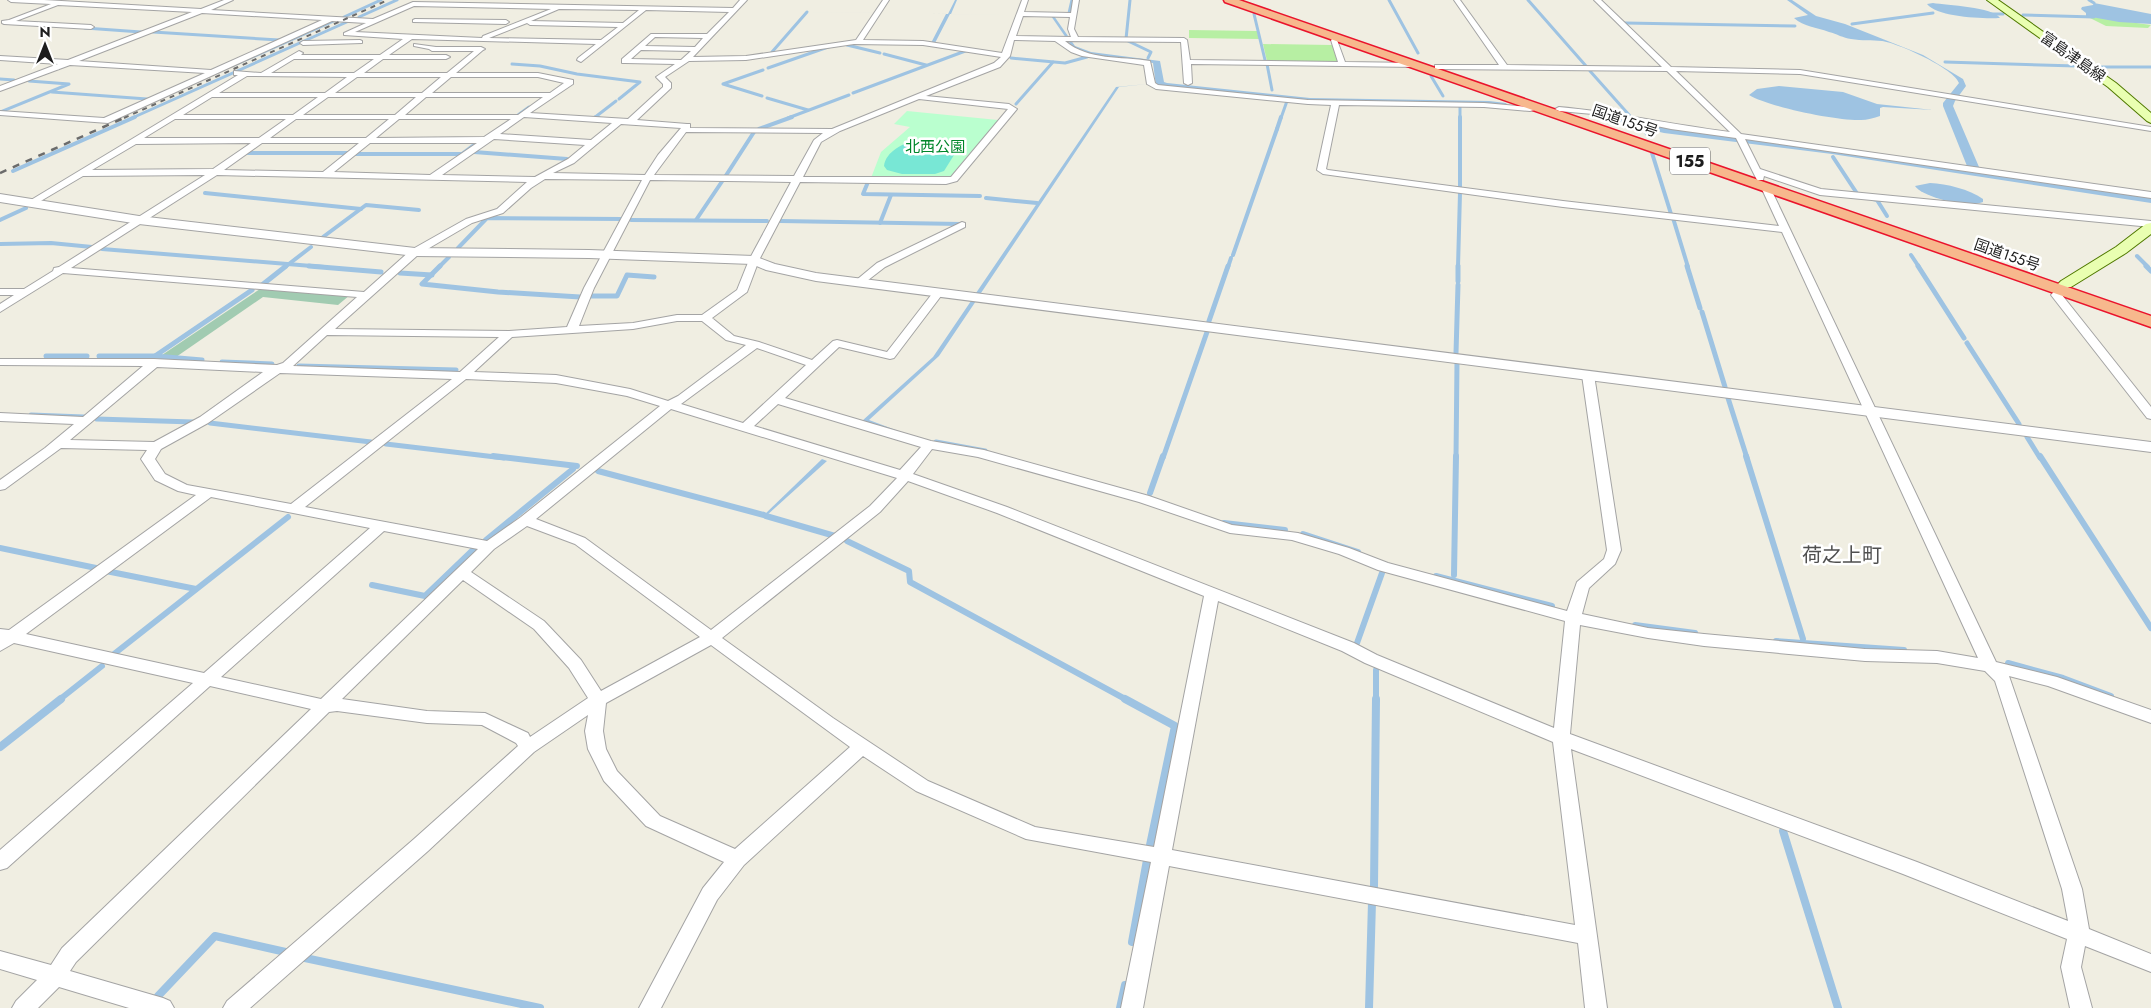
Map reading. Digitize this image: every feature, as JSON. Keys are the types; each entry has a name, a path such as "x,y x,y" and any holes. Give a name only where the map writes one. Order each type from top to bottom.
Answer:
{"highway":[{"name":"国道155号","path":"1229,0 1540,108 1761,179"},
{"name":"国道155号","path":"1244,0 1761,179 2063,288 2151,322"},
{"name":"国道155号","path":"2063,288 2151,312"}],"main road":[{"name":"富島津島線","path":"1992,0 2112,85 2151,119"},
{"path":"2063,288 2120,250 2151,226"}],"street":[{"path":"11,0 375,21"},
{"path":"2,23 70,0"},
{"path":"0,89 230,0"},
{"path":"463,5 472,0"},
{"path":"460,39 549,7 583,0"},
{"path":"630,122 668,88 667,83 660,77 696,49 744,0"},
{"path":"858,42 886,0"},
{"path":"324,332 509,334 633,326 677,318 705,318 742,292 754,260 818,140 832,132 997,65 1006,56 1026,0"},
{"path":"1076,0 1071,28 1067,39 1062,41 1066,47 1084,55 1147,63 1152,81 1151,84 1156,87 1308,102 1484,105 1530,109 1540,108"},
{"path":"1457,0 1504,67"},
{"path":"1597,0 1742,140 1990,666 2002,679 2072,888 2079,927 2072,967 2080,1008"},
{"path":"549,7 413,4 346,34 477,40 602,42"},
{"path":"477,40 563,4 734,10"},
{"path":"408,24 449,5"},
{"path":"581,60 644,8"},
{"path":"1021,15 1072,15"},
{"path":"0,113 105,121 331,18"},
{"path":"416,21 506,22"},
{"path":"2,23 91,28"},
{"path":"521,23 623,25"},
{"path":"385,35 400,28"},
{"path":"710,36 653,35 625,61 746,58 858,42 944,45 1006,56"},
{"path":"0,308 216,172 412,36"},
{"path":"1336,37 1334,40 1342,64"},
{"path":"1013,38 1184,40 1188,83"},
{"path":"304,43 377,42 388,45 433,46 432,49 481,49 326,174"},
{"path":"262,75 314,43"},
{"path":"639,48 696,49"},
{"path":"0,56 16,49"},
{"path":"71,53 90,54"},
{"path":"0,56 212,71"},
{"path":"292,57 471,57"},
{"path":"1186,62 1416,65"},
{"path":"1438,67 1800,72 2151,129"},
{"path":"31,203 174,117 241,73 262,75 538,75 570,82 434,177"},
{"path":"209,95 551,95"},
{"path":"81,173 216,172 434,177 950,180 954,179 1013,109 1009,106 919,97"},
{"path":"1335,102 1321,170 1326,172 1563,204 1784,229"},
{"path":"1559,109 1604,113 1742,140 1986,170 2151,195"},
{"path":"174,117 521,116 687,126 661,157 647,178 589,288 572,329"},
{"path":"59,444 156,446 204,420 268,374 287,365 415,252 469,221 493,215 500,211 540,178 571,161 618,122"},
{"path":"684,130 832,132"},
{"path":"134,141 368,141 490,138 591,143"},
{"path":"1761,179 1820,192 2151,226"},
{"path":"0,198 139,220 415,252 606,255 754,260 771,267 816,277 2151,447"},
{"path":"859,282 881,266 962,225"},
{"path":"58,270 367,295"},
{"path":"2063,288 2056,295 2151,415"},
{"path":"0,292 24,292"},
{"path":"745,428 837,343 890,356 939,292"},
{"path":"705,318 730,338 755,344 813,364"},
{"path":"293,509 463,376 509,334"},
{"path":"23,1008 56,976 69,955 489,546 526,520 668,406 682,399 755,344"},
{"path":"0,362 154,363 564,380 630,393 668,406 906,476 1002,510 1348,647 1371,659 1561,738 1910,868 2078,936 2151,963"},
{"path":"0,486 59,444 154,363"},
{"path":"1588,375 1614,550 1610,561 1582,586 1573,618 1561,738 1596,1008"},
{"path":"776,399 929,445 966,451 1012,462 1144,499 1230,529 1292,536 1344,551 1383,567 1573,618 1648,633 1704,640 1865,655 1937,656 2052,681 2151,717"},
{"path":"0,417 86,421"},
{"path":"234,1008 421,845 528,747 598,700 711,638 876,509 906,476 906,471 929,445"},
{"path":"156,446 148,459 160,477 183,488 489,546"},
{"path":"4,638 209,492"},
{"path":"526,520 580,541 827,723 922,786 1032,834 1160,856 1586,936"},
{"path":"0,862 381,526"},
{"path":"462,573 539,625 575,664 598,700 594,731 597,750 610,776 653,821 737,859"},
{"path":"1132,1008 1212,594"},
{"path":"4,638 325,706 337,705 427,717 485,719 522,738 528,747"},
{"path":"650,1008 710,894 737,859 863,746"},
{"path":"0,960 163,1008"}],"green space":[{"path":"2086,16 2151,25 2148,28 2106,26"},
{"path":"1189,30 1257,31 1259,39 1189,38"},
{"path":"1263,44 1332,45 1338,61 1267,61"},
{"name":"北西公園","path":"907,111 998,120 950,177 871,178 881,152 910,127 894,124"},
{"path":"916,139 967,145 954,155 944,171 935,174 902,174 887,170 884,166 888,156 901,146"},
{"path":"260,289 350,295 338,305 263,297 176,357 162,355"}],"shaded area":[{"path":"955,0 957,0 951,14 1054,16 1075,46 1091,52 1160,61 1164,82 1167,83 1310,98 1489,101 1506,103 1508,106 1310,101 1156,86 1153,63 1091,54 1073,48 1051,16 950,14 935,43 931,43 946,14 736,11 948,14"},
{"path":"1787,0 1792,0 1816,16 1845,24 1923,55 1963,79 1966,86 1953,106 1979,167 1984,172 2151,197 2151,203 1832,154 1664,133 1596,117 1595,114 1670,129 1967,166 1943,106 1943,103 1959,83 1955,77 1937,64 1900,46 1882,41 1848,38 1810,27 1794,18 1808,15"},
{"path":"1933,3 1989,11 2000,18 1972,17 1940,12 1927,4"},
{"path":"2094,3 2151,14 2151,24 2119,22 2086,16 2086,13 2081,9 2082,7 2093,5"},
{"path":"1147,84 1119,87 981,293 976,293 1116,87"},
{"path":"1779,86 1843,92 1877,104 1933,110 1883,107 1880,108 1880,116 1866,120 1850,120 1820,116 1787,108 1749,95 1757,89"},
{"path":"1930,183 1965,190 1983,199 1983,202 1968,204 1947,201 1927,194 1915,186"},
{"path":"971,301 976,301 939,356 869,420 917,438 862,421 933,357"},
{"path":"822,459 827,461 766,516 764,515"}],"waterway":[{"path":"344,17 381,0"},
{"path":"359,17 397,0"},
{"path":"1069,13 1072,0"},
{"path":"1126,39 1130,0"},
{"path":"1389,0 1418,53"},
{"path":"1528,0 1586,66"},
{"path":"2089,0 2094,3"},
{"path":"772,52 807,12"},
{"path":"1852,24 1933,13"},
{"path":"1254,14 1265,60"},
{"path":"1990,14 2003,14"},
{"path":"2023,15 2094,17"},
{"path":"232,66 336,20"},
{"path":"132,118 349,21"},
{"path":"1625,23 1795,26"},
{"path":"85,28 141,32"},
{"path":"153,32 279,40"},
{"path":"1128,41 1151,52 1148,58"},
{"path":"847,45 880,53"},
{"path":"768,68 831,46"},
{"path":"853,93 968,50"},
{"path":"884,54 926,65"},
{"path":"1011,58 1065,63 1087,57"},
{"path":"1016,104 1053,62"},
{"path":"1945,62 2076,66"},
{"path":"512,64 540,66 577,74 640,82 619,99"},
{"path":"1267,64 1272,90"},
{"path":"2097,67 2151,67"},
{"path":"762,96 723,84 763,70"},
{"path":"1590,71 1630,116"},
{"path":"1431,76 1443,96"},
{"path":"0,79 14,80"},
{"path":"0,112 69,84 29,81"},
{"path":"52,92 147,99"},
{"path":"788,118 849,95"},
{"path":"767,98 808,110"},
{"path":"594,118 616,101"},
{"path":"1281,118 1287,101"},
{"path":"1460,106 1460,188"},
{"path":"518,115 529,107"},
{"path":"13,171 135,117"},
{"path":"759,129 792,117"},
{"path":"1233,255 1281,117"},
{"path":"594,118 599,118"},
{"path":"1644,129 1647,134"},
{"path":"725,177 754,132"},
{"path":"355,154 462,154 478,142"},
{"path":"474,152 567,159"},
{"path":"248,153 347,153"},
{"path":"1652,153 1671,214"},
{"path":"1833,157 1858,195"},
{"path":"696,220 723,180"},
{"path":"868,182 863,194 980,196"},
{"path":"205,193 361,209"},
{"path":"1458,267 1460,193"},
{"path":"880,223 891,195"},
{"path":"986,198 1037,203"},
{"path":"1873,199 1877,200 1887,216"},
{"path":"361,209 366,205 419,210"},
{"path":"0,220 26,208"},
{"path":"323,237 361,209"},
{"path":"458,248 487,218 622,219"},
{"path":"1673,218 1688,267"},
{"path":"631,220 767,221"},
{"path":"780,221 880,223"},
{"path":"880,223 961,224"},
{"path":"0,244 51,243 92,247"},
{"path":"289,264 311,247"},
{"path":"102,249 289,264"},
{"path":"1911,255 1919,267"},
{"path":"2137,256 2148,267"},
{"path":"431,275 449,257"},
{"path":"1228,267 1231,258"},
{"path":"285,267 289,264"},
{"path":"289,264 324,267"},
{"path":"262,285 286,266"},
{"path":"309,266 381,272"},
{"path":"1209,321 1228,266"},
{"path":"1687,266 1700,308"},
{"path":"1918,266 1964,338"},
{"path":"2146,266 2151,271"},
{"path":"1458,267 1458,281"},
{"path":"400,273 431,275"},
{"path":"431,275 422,284 498,292 580,297"},
{"path":"589,296 617,296 627,275 654,277"},
{"path":"1456,353 1458,285"},
{"path":"155,356 252,290"},
{"path":"1702,312 1725,387"},
{"path":"1163,458 1207,332"},
{"path":"1967,343 2019,424"},
{"path":"46,356 87,356"},
{"path":"99,356 155,356"},
{"path":"155,356 202,360"},
{"path":"222,362 272,364"},
{"path":"1456,458 1457,362"},
{"path":"299,366 456,370"},
{"path":"1728,398 1747,458"},
{"path":"31,415 84,417"},
{"path":"97,419 193,422"},
{"path":"210,423 371,442"},
{"path":"2027,437 2040,458"},
{"path":"936,442 985,451"},
{"path":"386,444 504,458"},
{"path":"493,456 577,466"},
{"path":"1150,493 1163,456"},
{"path":"1454,575 1456,456"},
{"path":"1746,456 1803,639"},
{"path":"2040,456 2151,628"},
{"path":"486,540 573,469"},
{"path":"598,471 764,515"},
{"path":"766,516 835,536"},
{"path":"114,654 288,517"},
{"path":"1224,523 1285,530"},
{"path":"1303,534 1358,552"},
{"path":"847,541 909,571 910,582 1127,700"},
{"path":"0,548 96,568"},
{"path":"372,585 425,596 475,548"},
{"path":"106,571 196,589"},
{"path":"1357,643 1382,573"},
{"path":"1436,576 1552,606"},
{"path":"1635,625 1695,633"},
{"path":"1776,641 1904,650"},
{"path":"2008,663 2063,678 2111,696"},
{"path":"59,700 102,666"},
{"path":"1376,670 1376,699"},
{"path":"0,747 61,699"},
{"path":"1125,699 1175,726 1150,845"},
{"path":"1374,887 1376,699"},
{"path":"1783,831 1838,1008"},
{"path":"1132,942 1147,860"},
{"path":"1369,1008 1372,902"},
{"path":"158,996 215,936 290,953"},
{"path":"305,958 540,1008"},
{"path":"1120,1008 1125,985"}],"railway":[{"path":"124,118 388,0"},
{"path":"0,173 126,117"}],"district":[{"name":"荷之上町","path":"1842,555"}]}
